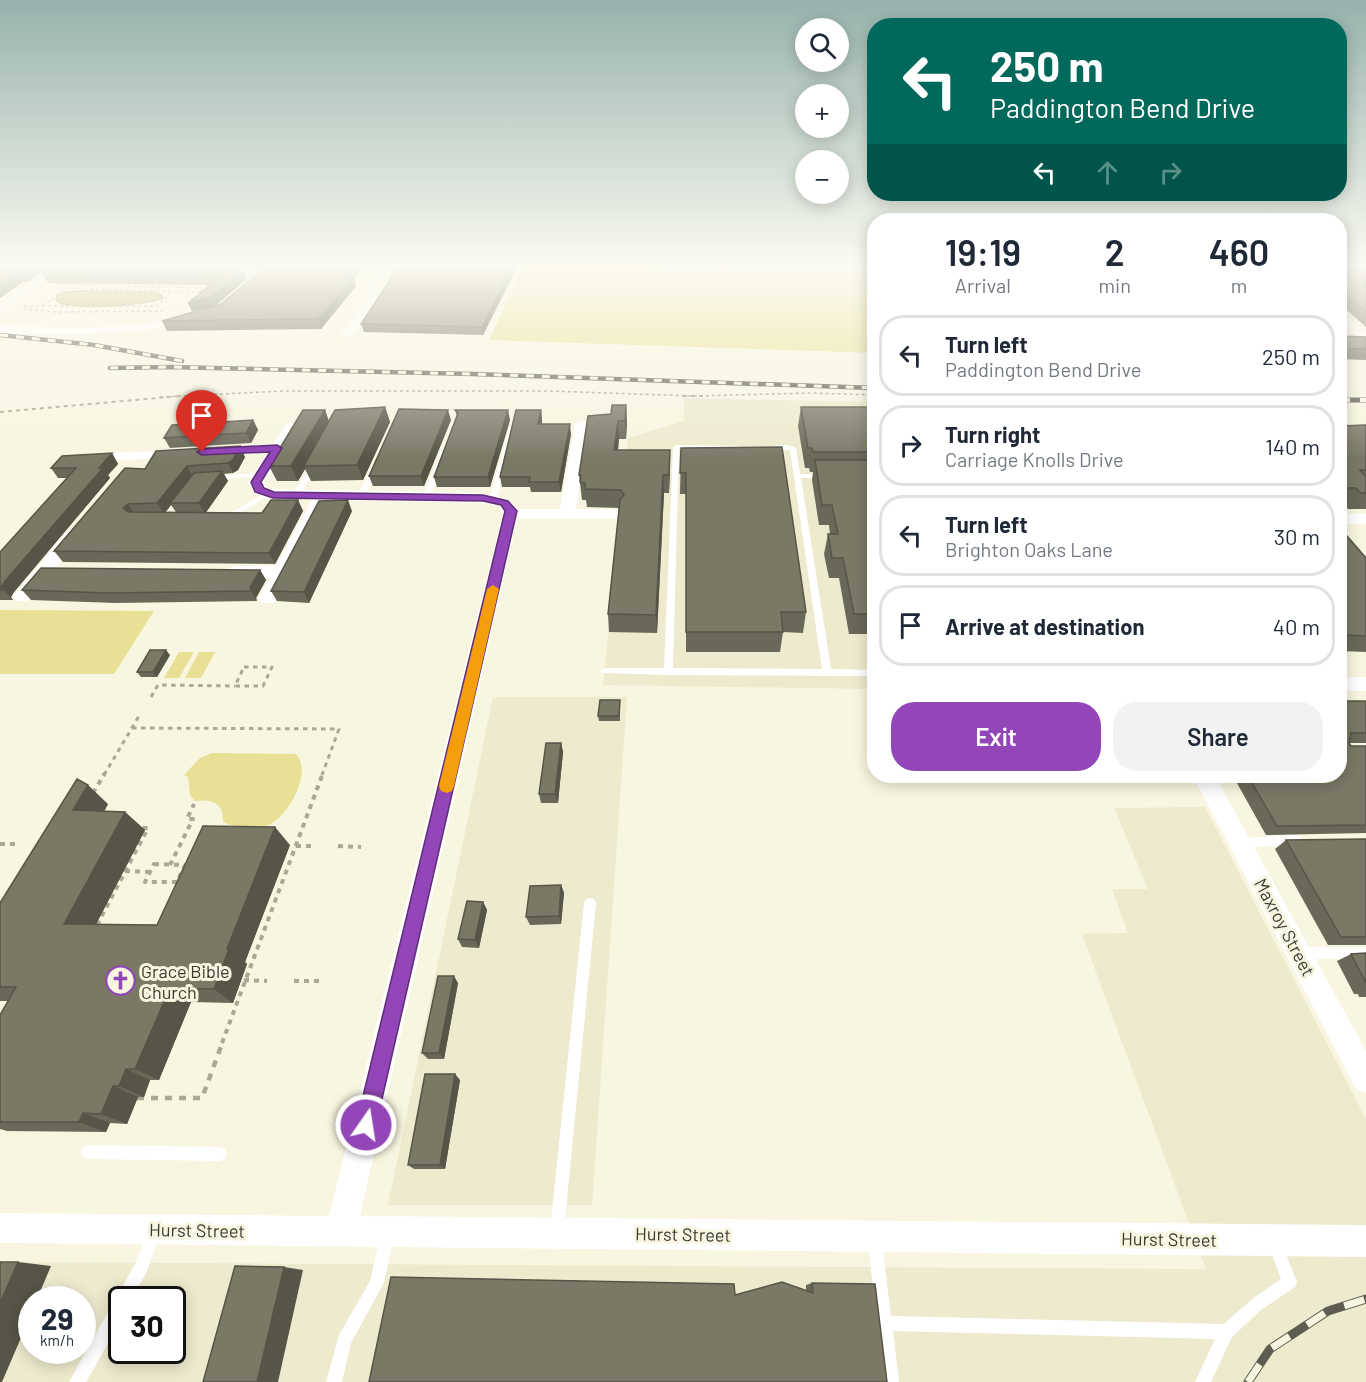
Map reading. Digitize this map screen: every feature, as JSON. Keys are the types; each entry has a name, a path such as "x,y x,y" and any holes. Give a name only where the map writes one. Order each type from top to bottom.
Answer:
{"street":[{"path":"8,329 50,332 105,329"},
{"path":"347,334 350,329"},
{"path":"1348,340 1366,339"},
{"path":"567,514 582,424"},
{"path":"291,427 277,448 262,486 297,496 426,498 567,514 615,514"},
{"path":"70,459 277,448"},
{"path":"125,473 139,456"},
{"path":"267,599 321,496"},
{"path":"341,1232 504,506"},
{"path":"1347,519 1366,519"},
{"path":"22,597 81,526"},
{"path":"45,570 68,570"},
{"path":"222,572 281,572"},
{"path":"1347,684 1366,684"},
{"name":"Maxroy Street","path":"1208,783 1366,1079"},
{"name":"Hurst Street","path":"0,1228 1366,1241"}],"lane":[{"path":"504,506 514,422"},
{"path":"426,498 451,432"},
{"path":"668,672 676,447 746,448"},
{"path":"758,448 793,448 827,672"},
{"path":"361,496 378,460"},
{"path":"297,496 316,461"},
{"path":"797,476 830,476"},
{"path":"207,478 262,486"},
{"path":"224,518 262,486"},
{"path":"213,518 244,518"},
{"path":"605,671 867,673"},
{"path":"1240,843 1311,840"},
{"path":"557,1233 590,903"},
{"path":"1299,953 1366,953"},
{"path":"88,1152 220,1154"},
{"path":"131,1286 142,1266 155,1229"},
{"path":"334,1382 344,1340 376,1283 388,1232"},
{"path":"874,1236 891,1382"},
{"path":"1203,1382 1227,1332 1256,1305 1290,1282 1273,1240"},
{"path":"884,1323 1227,1332"},
{"path":"77,1382 108,1328"}],"path":[{"path":"0,411 172,396 283,391 549,391 694,396 810,393 867,395"},
{"path":"151,697 158,685 235,686 263,686 272,667 244,667 235,686"},
{"path":"91,796 139,716"},
{"path":"132,728 339,729 201,1098 137,1098"},
{"path":"170,865 193,819 187,819 194,804"},
{"path":"96,929 148,828 137,828"},
{"path":"0,844 18,844"},
{"path":"296,846 314,846"},
{"path":"338,846 361,847"},
{"path":"281,858 291,859"},
{"path":"154,864 185,865 177,882 145,882 150,872 154,864"},
{"path":"124,871 150,872"},
{"path":"181,872 192,872"},
{"path":"233,980 267,981"},
{"path":"294,981 320,981"}],"shaded area":[{"path":"494,329 867,329 867,353 489,340"},
{"path":"684,398 867,402 867,689 603,685 628,438 684,421"},
{"path":"0,610 154,611 114,674 0,674"},
{"path":"179,652 194,652 179,678 164,678"},
{"path":"199,652 215,652 201,678 185,678"},
{"path":"493,697 627,697 592,1205 388,1205"},
{"path":"212,753 296,754 301,762 300,782 284,813 269,825 239,826 223,822 221,810 215,803 195,801 190,795 188,777 184,775 200,758"},
{"path":"1205,807 1366,1119 1366,1382 0,1382 0,1262 1206,1269 1082,934 1128,933 1112,889 1148,889 1114,808"}],"building":[{"path":"1347,336 1366,337 1366,349 1347,349"},
{"path":"612,405 626,405 625,421 618,421 614,450 670,450 669,475 663,475 656,615 608,614 620,500 624,495 621,490 585,489 585,483 580,482 581,475 579,475 588,416 611,414"},
{"path":"385,407 357,465 304,466 335,410"},
{"path":"801,407 867,407 867,452 813,452 812,448 808,448"},
{"path":"399,409 448,410 421,476 369,476"},
{"path":"303,410 325,410 291,466 269,466"},
{"path":"455,410 508,410 488,477 434,477 458,413"},
{"path":"516,410 541,410 538,424 570,424 559,482 529,482 530,477 500,477"},
{"path":"253,420 246,433 164,438 172,425"},
{"path":"1366,425 1366,470 1360,470 1366,477 1366,493 1361,493 1356,488 1347,488 1347,426"},
{"path":"240,446 233,460 228,463 187,466 157,503 128,504 123,508 128,512 262,513 271,500 298,500 269,553 54,551 125,468 145,469 156,451"},
{"path":"782,447 806,612 781,612 783,632 686,632 686,473 680,473 681,448"},
{"path":"112,453 99,468 103,468 5,581 1,587 3,590 0,590 0,552 76,468 51,468 62,456"},
{"path":"815,460 867,460 867,614 854,614 843,558 832,558 828,534 838,534 832,505 822,505"},
{"path":"222,471 199,503 170,503 194,473"},
{"path":"348,500 304,592 271,591 319,501"},
{"path":"1347,536 1366,558 1366,636 1347,635"},
{"path":"41,568 260,570 250,588 251,591 108,593 22,590"},
{"path":"150,650 166,650 153,672 137,672"},
{"path":"600,700 620,700 619,716 598,716"},
{"path":"1347,701 1366,701 1366,733 1351,733 1349,743 1351,746 1366,746 1366,825 1277,826 1252,783 1347,783"},
{"path":"546,743 561,743 555,794 539,794"},
{"name":"Grace Bible Church","path":"77,779 88,785 73,810 125,812 64,924 157,925 203,826 275,827 227,949 229,949 214,989 170,988 135,1069 126,1069 119,1086 113,1086 101,1114 83,1113 79,1122 0,1122 0,1015 16,987 0,987 0,903"},
{"path":"1366,839 1366,937 1341,937 1286,840"},
{"path":"561,885 559,916 526,917 530,886"},
{"path":"467,901 483,902 475,940 458,939"},
{"path":"1366,953 1366,983 1351,954"},
{"path":"438,976 454,976 439,1053 422,1053"},
{"path":"425,1074 455,1074 440,1165 408,1165"},
{"path":"0,1262 18,1262 0,1303"},
{"path":"235,1266 284,1267 257,1382 203,1382"},
{"path":"391,1277 734,1284 735,1295 782,1282 813,1293 812,1283 875,1284 887,1382 369,1382"}],"railway":[{"path":"0,335 94,345 182,361"},
{"path":"110,368 170,367 473,374 867,388"},
{"path":"1347,400 1366,400"},
{"path":"1248,1382 1270,1349 1328,1311 1366,1299"}],"slow traffic":[{"path":"447,786 493,589"}],"place":[{"name":"Grace Bible Church","path":"120,981"}],"route":[{"path":"202,452 277,448 256,482 259,490 267,494 483,498 504,503 511,511 366,1125"}]}
